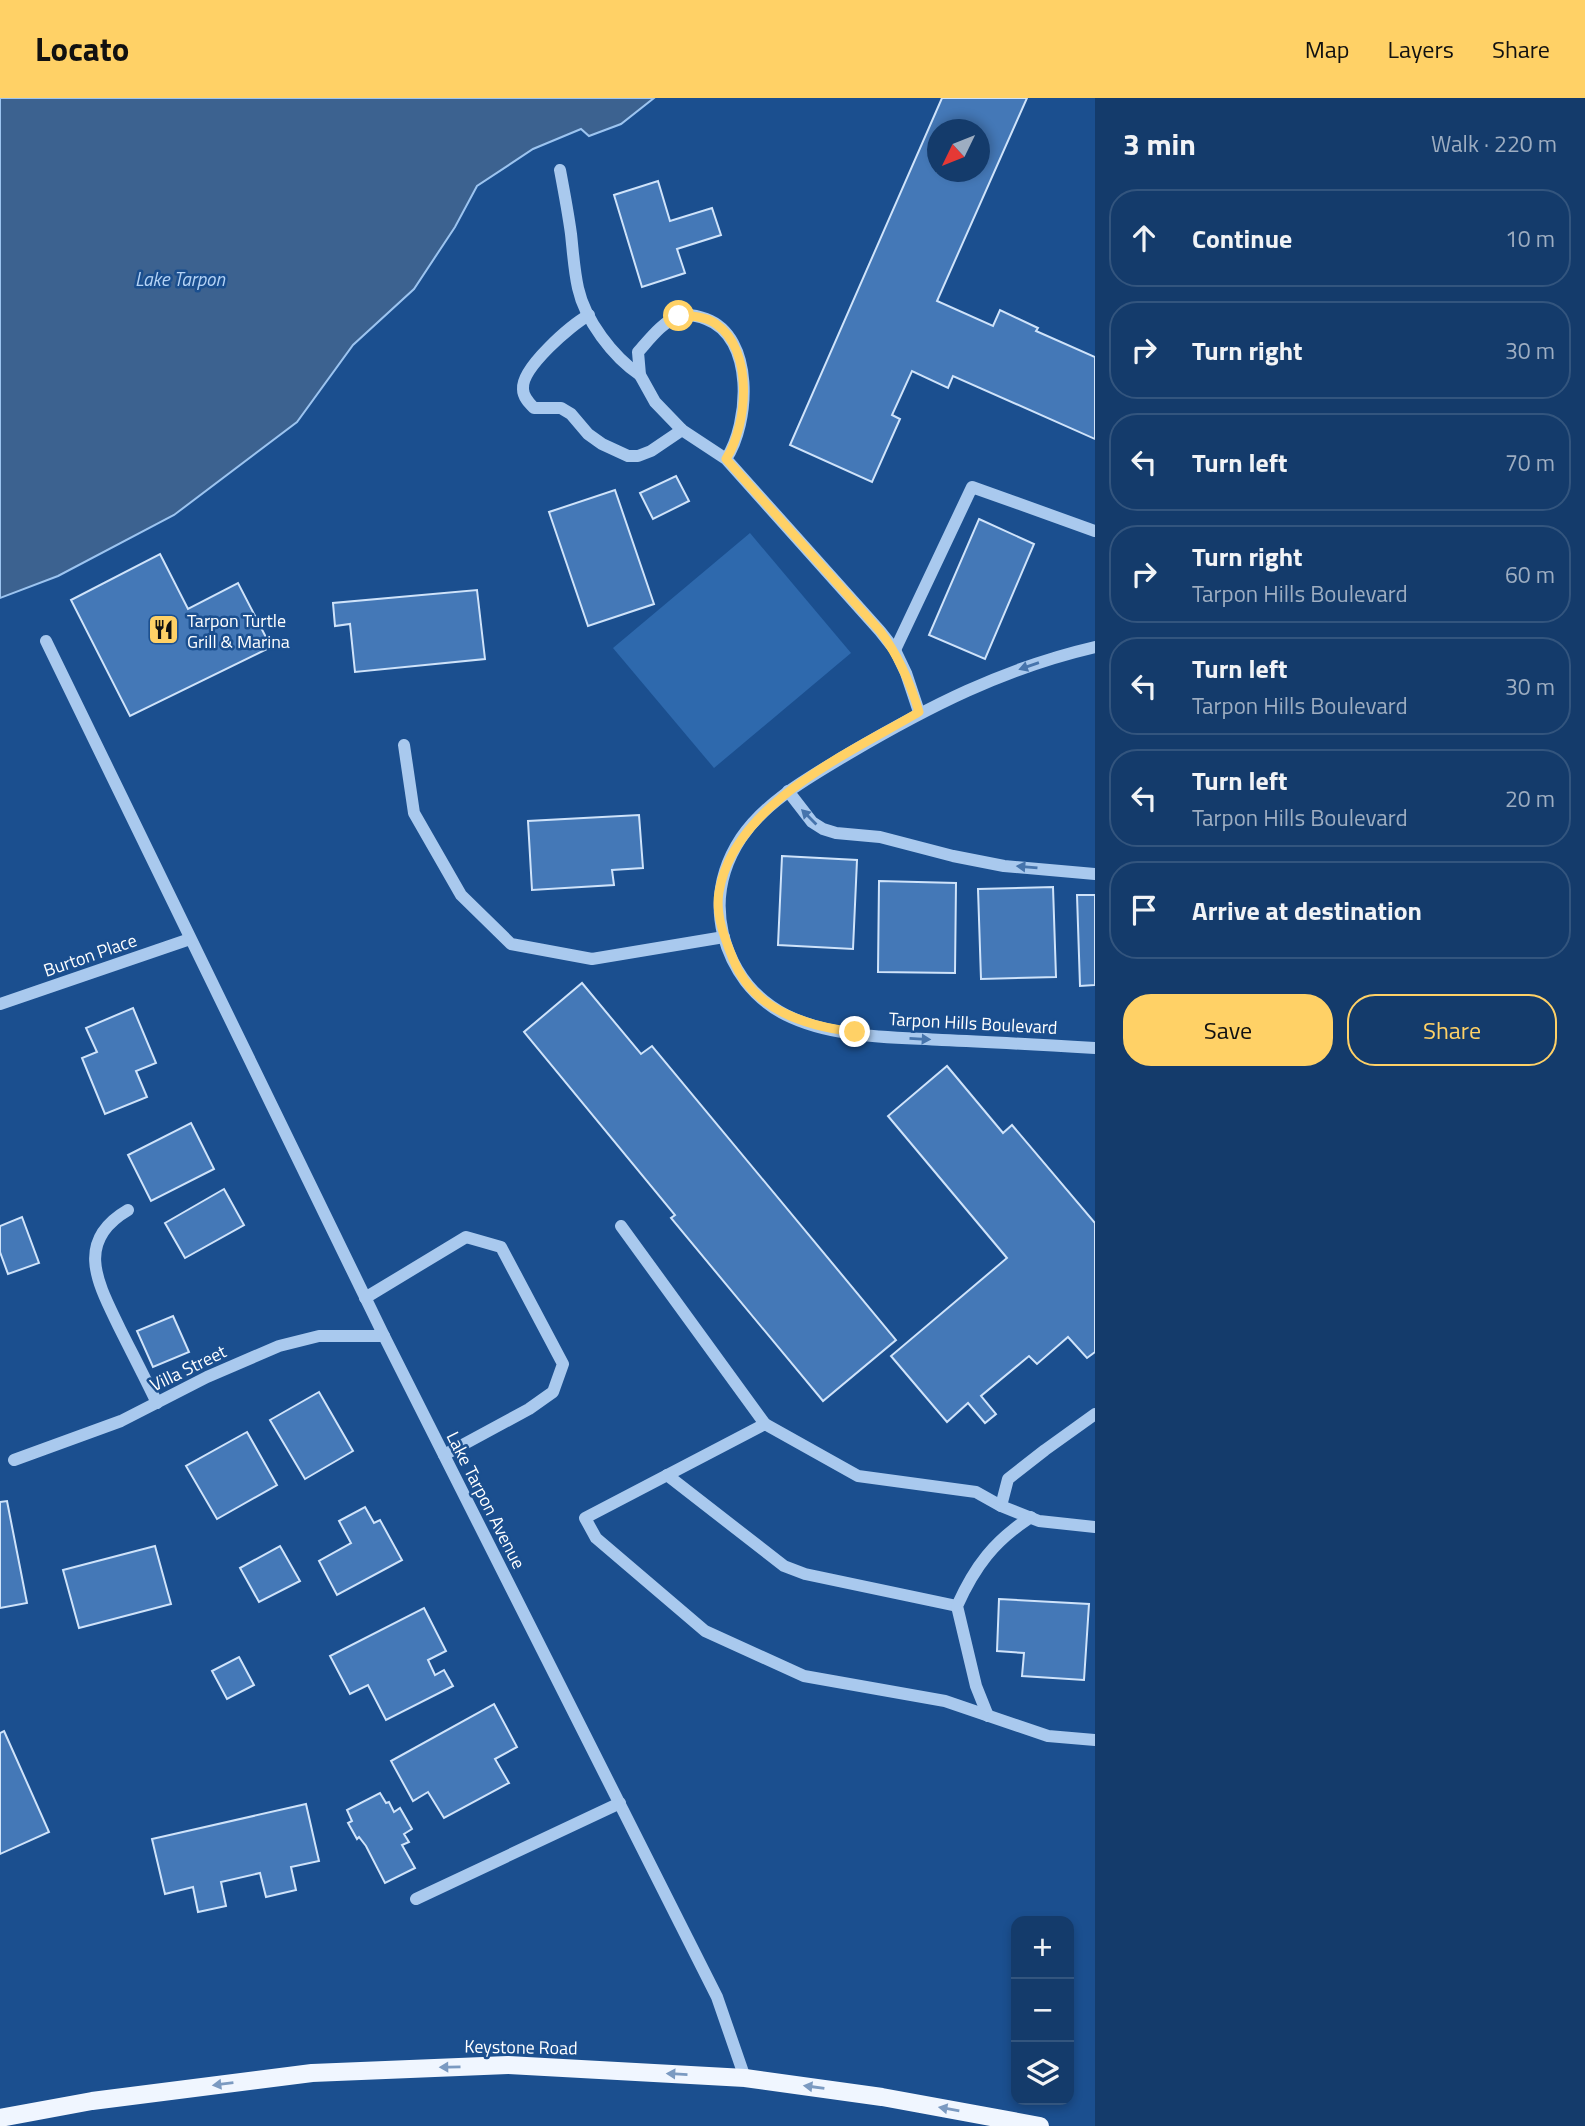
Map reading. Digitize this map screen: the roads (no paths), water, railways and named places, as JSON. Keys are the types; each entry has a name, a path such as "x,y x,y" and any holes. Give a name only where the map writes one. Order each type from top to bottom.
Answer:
{"main road":[{"name":"Keystone Road","path":"0,2118 92,2101 312,2073 508,2065 745,2078 882,2097 1040,2126"}],"street":[{"path":"560,170 578,290 589,315 615,354 625,366 640,374"},
{"path":"589,315 562,334 532,368 524,380 525,399 534,408 561,408 571,414 588,434 628,456 638,456 650,451 682,429"},
{"path":"726,459 733,448 741,419 745,378 730,337 715,322 697,316 679,316 657,331 638,352 640,374 655,402 682,429 726,459 869,617 895,650 919,712"},
{"path":"895,650 972,486 1095,531"},
{"name":"Lake Tarpon Avenue","path":"46,641 365,1298 718,1997 745,2078"},
{"name":"Tarpon Hills Boulevard","path":"1095,647 1005,674 919,712 788,791 752,824 733,850 719,891 718,910 724,937 738,973 764,1002 806,1023 830,1029 905,1038 1095,1048"},
{"path":"404,745 414,813 461,895 511,944 592,959 724,937"},
{"path":"788,791 812,822 836,833 880,837 1004,866 1095,874"},
{"name":"Burton Place","path":"0,1004 190,939"},
{"path":"128,1210 114,1220 100,1239 96,1248 95,1270 104,1296 157,1403"},
{"path":"621,1226 765,1424 858,1476 976,1492 1001,1506 1039,1521 1095,1527"},
{"path":"365,1298 466,1237 501,1247 563,1364 553,1392 529,1409 444,1455"},
{"name":"Villa Street","path":"14,1460 121,1421 207,1377 279,1346 318,1336 384,1336"},
{"path":"1001,1506 1008,1479 1095,1414"},
{"path":"765,1424 585,1518 596,1538 705,1632 804,1676 945,1700 1048,1736 1095,1740"},
{"path":"667,1475 783,1566 805,1574 957,1606"},
{"path":"988,1716 976,1686 957,1606 985,1554 1013,1528 1031,1517"},
{"path":"416,1899 620,1803"}],"water":[{"name":"Lake Tarpon","path":"0,98 654,98 621,124 589,136 581,129 533,149 477,186 455,227 414,289 353,345 297,422 174,515 58,576 0,598"}],"place":[{"name":"Tarpon Turtle Grill & Marina","path":"164,630"}]}
